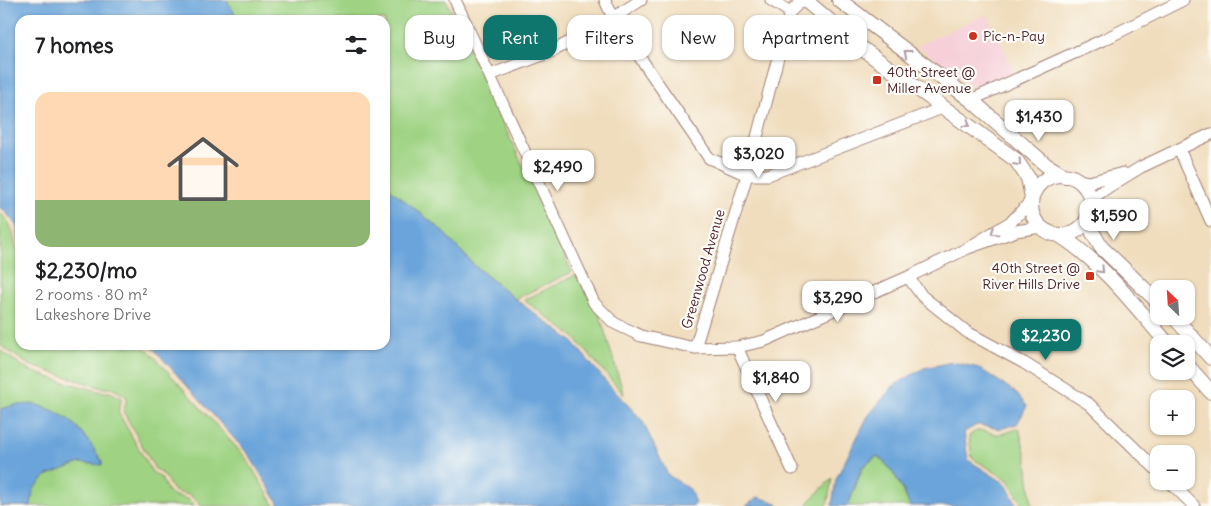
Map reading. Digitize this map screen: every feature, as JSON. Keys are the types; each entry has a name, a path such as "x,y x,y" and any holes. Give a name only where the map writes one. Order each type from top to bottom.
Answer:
{"main road":[{"path":"803,0 864,50 1016,160 1028,178 1032,199 1032,212 1034,219 1040,227 1059,235 1085,253 1124,293 1160,335"},
{"path":"844,1 970,100 1046,165 1071,178 1088,192 1093,233 1101,247 1150,294"},
{"path":"1032,199 1038,186 1045,180 1055,176 1071,178"},
{"path":"1059,235 1075,231 1083,225 1090,212"},
{"path":"1181,325 1211,358"},
{"path":"1195,374 1211,392"}],"street":[{"path":"455,0 594,303 614,323 641,336 696,348 737,347 764,341 968,248 1012,221 1032,199"},
{"path":"605,0 612,15"},
{"path":"618,15 641,0"},
{"path":"771,0 790,12"},
{"name":"Greenwood Avenue","path":"696,348 746,175 790,12 803,0"},
{"path":"970,100 1105,38 1182,0"},
{"path":"490,75 552,51 567,43"},
{"path":"642,60 709,158 746,175 768,175 945,108"},
{"path":"1090,212 1097,194 1141,167 1211,134"},
{"path":"1179,149 1211,222"},
{"path":"1071,178 1089,182 1141,167"},
{"path":"968,248 1016,231 1040,227"},
{"path":"908,277 922,296 967,332 1024,363 1089,404 1150,463"},
{"path":"737,347 792,469"},
{"path":"1178,490 1194,506"}],"shaded area":[{"path":"987,14 1015,73 975,88 917,46"}],"green space":[{"path":"227,0 446,0 453,15 405,15 405,60 473,60 473,58 572,272 515,299 475,266 439,228 390,189 390,15 235,15"},
{"path":"0,213 9,224 15,243 15,350 147,350 246,458 275,506 201,506 190,495 176,492 172,489 164,475 155,469 123,411 127,399 125,395 111,388 102,388 29,365 0,345"},
{"path":"576,275 600,316 624,395 574,337 524,300"},
{"path":"0,350 28,370 57,380 102,392 110,392 122,398 118,412 152,472 161,478 168,492 188,499 195,506 0,506"},
{"path":"1019,428 1027,460 1032,506 1021,506 1021,502 1008,480 972,458 969,436 973,433 980,431 1001,434"},
{"path":"877,456 893,473 910,506 848,506 863,467"},
{"path":"832,478 827,506 809,506 808,503"}],"water":[{"path":"0,0 227,0 235,15 15,15 15,224 0,208"},
{"path":"390,189 439,228 475,266 515,299 571,340 608,384 642,420 668,475 690,489 695,504 694,506 280,506 249,455 155,350 390,350"},
{"path":"953,362 979,368 1015,392 1027,406 1017,424 1000,429 977,425 964,432 968,460 1006,484 1017,506 910,506 901,485 877,456 862,467 848,506 832,506 836,479 868,416 893,386 924,368"},
{"path":"34,404 67,418 95,450 102,461 102,465 80,463 46,476 33,490 31,506 0,506 0,409 15,405"},
{"path":"758,497 777,503 778,506 746,506"}],"place":[{"name":"Pic-n-Pay","path":"973,36"},
{"name":"40th Street @ Miller Avenue","path":"877,80"},
{"name":"40th Street @ River Hills Drive","path":"1090,276"}]}
